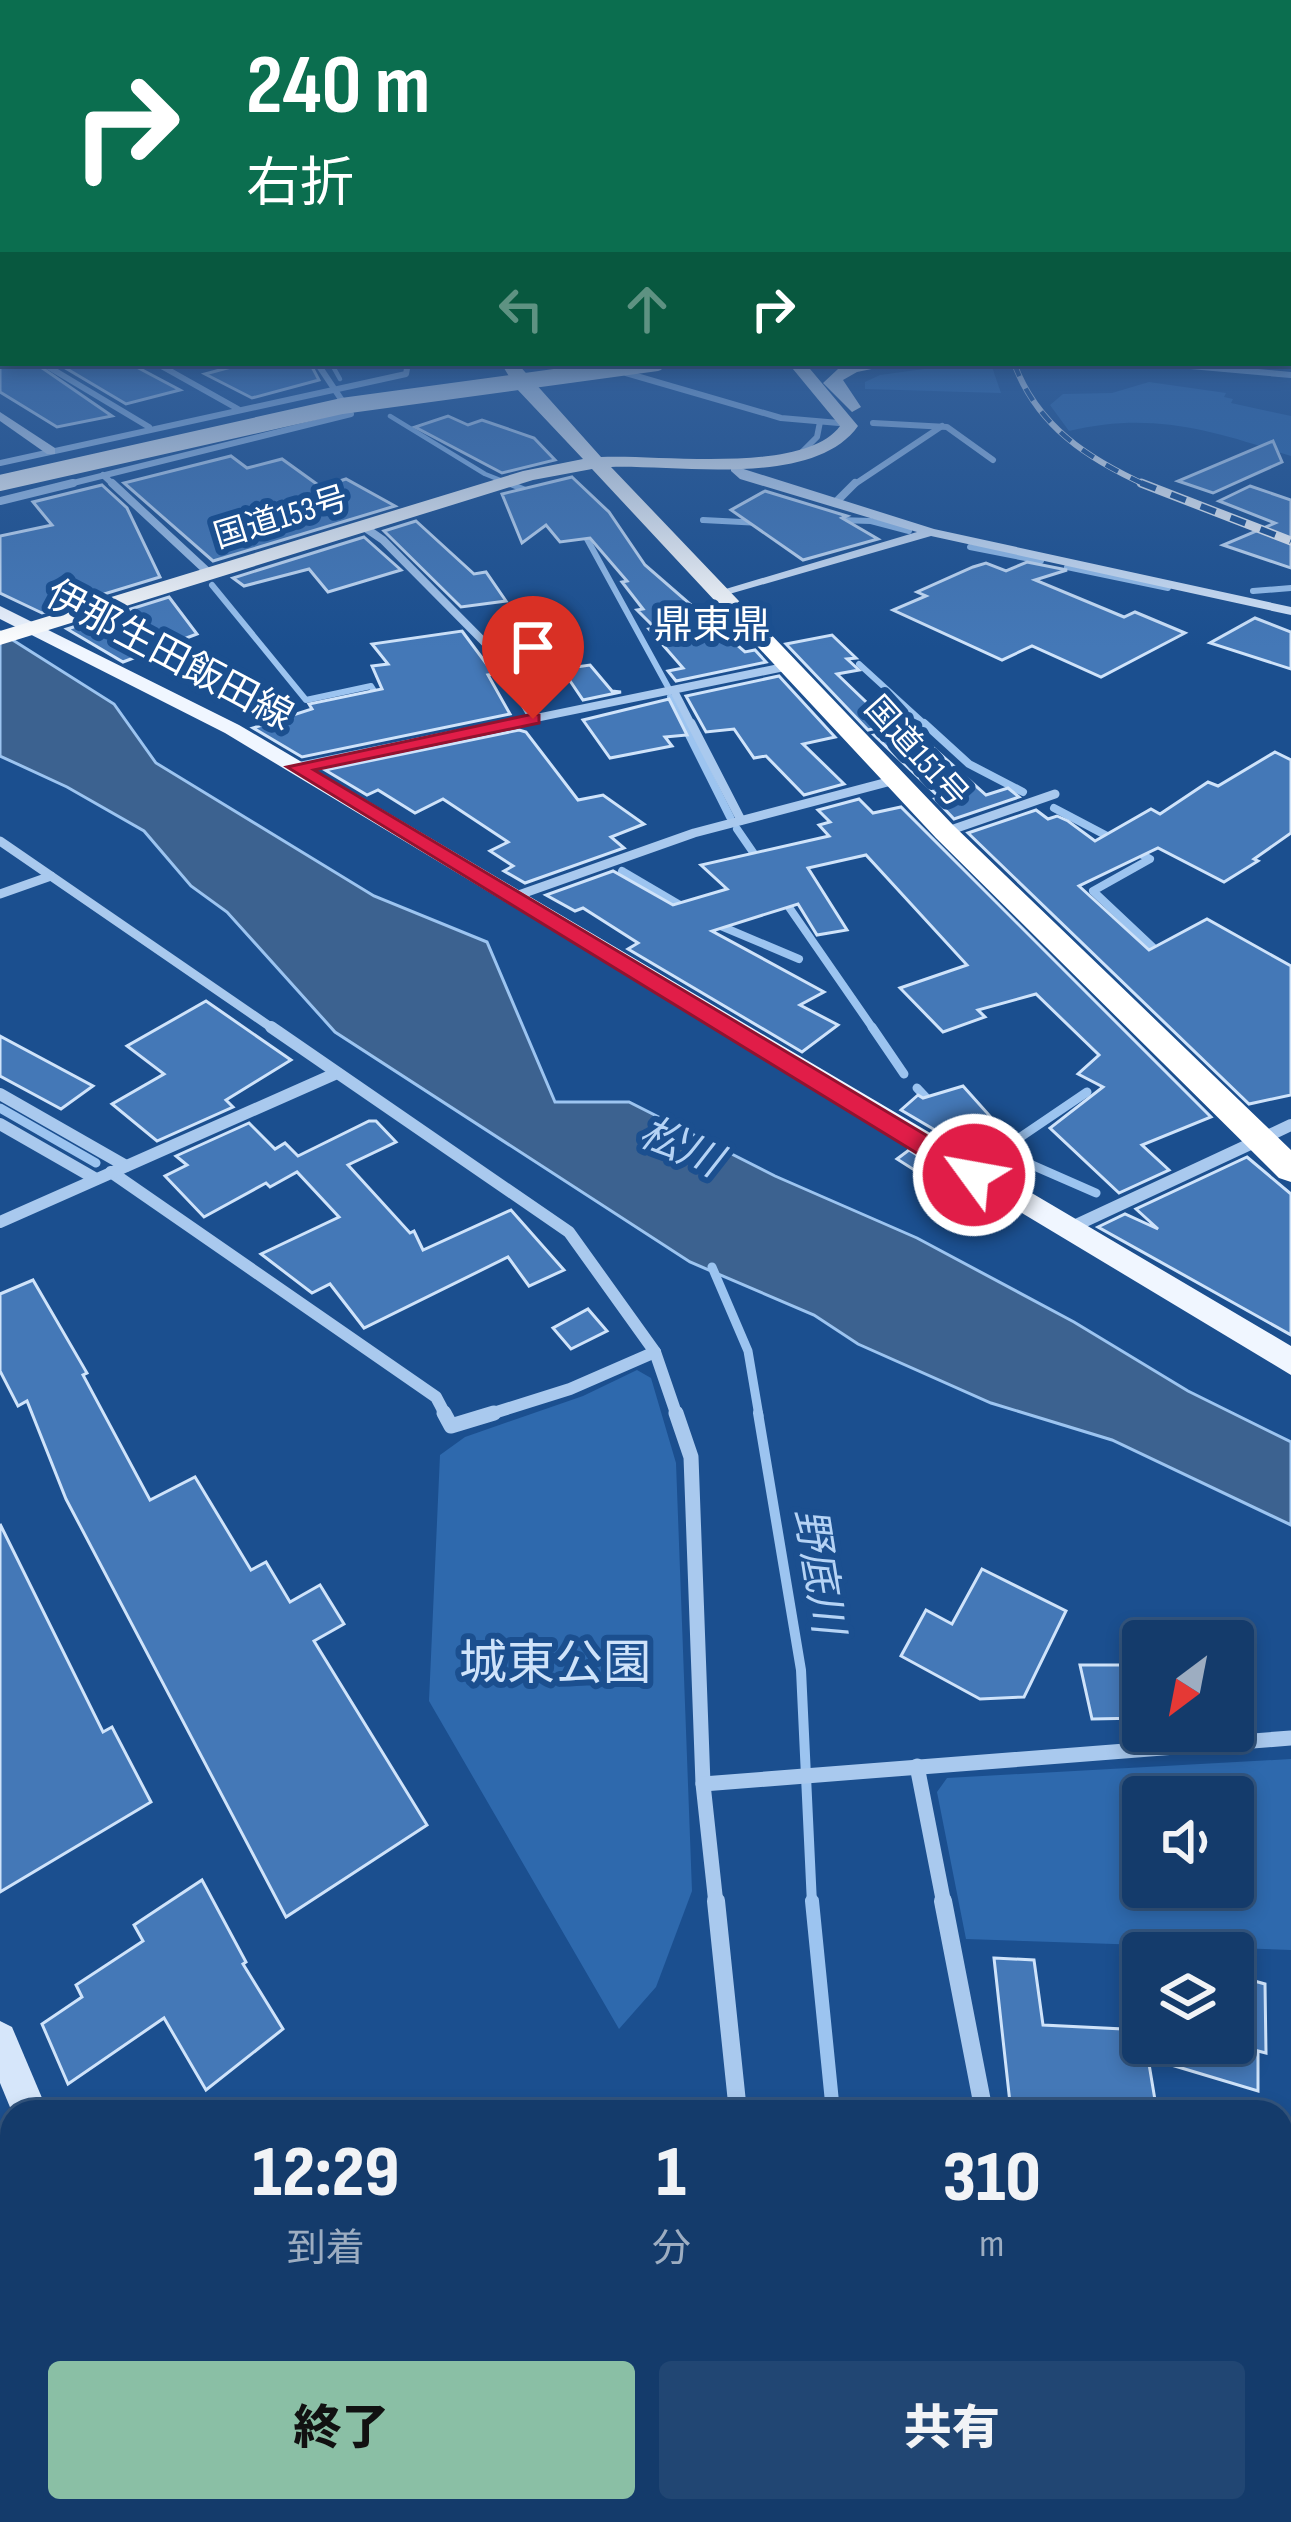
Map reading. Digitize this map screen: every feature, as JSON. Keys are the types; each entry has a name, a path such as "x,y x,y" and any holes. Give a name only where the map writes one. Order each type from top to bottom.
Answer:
{"highway":[{"path":"0,473 261,413"},
{"path":"0,483 312,413"},
{"name":"国道151号","path":"549,413 945,832 1291,1170"},
{"path":"594,465 797,457 839,442 849,426 838,413"},
{"path":"594,465 792,464 848,443 856,435 855,413"},
{"name":"国道153号","path":"10,628 503,483 594,465"}],"main road":[{"path":"0,416 51,452"},
{"path":"735,467 745,476 931,532 1291,611"},
{"path":"724,594 931,532"},
{"name":"伊那生田飯田線","path":"10,628 169,694 297,767 1065,1231 1291,1362"},
{"path":"0,2039 25,2100"}],"street":[{"path":"124,413 149,428"},
{"path":"0,464 222,413"},
{"path":"0,501 350,413"},
{"path":"764,413 839,423"},
{"path":"797,457 817,437 820,422"},
{"path":"873,422 942,426 993,460"},
{"path":"836,503 862,475 942,426"},
{"path":"51,452 99,476 209,573"},
{"path":"364,527 383,540 494,652 533,719"},
{"path":"297,767 792,666"},
{"path":"674,691 742,820"},
{"path":"512,898 742,820 898,779"},
{"path":"945,832 1055,794"},
{"path":"0,842 569,1232 655,1352 691,1457 704,1784 737,2100"},
{"path":"0,894 50,876"},
{"path":"0,1222 337,1073"},
{"path":"0,1094 126,1166"},
{"path":"0,1124 96,1179"},
{"path":"1065,1231 1291,1125"},
{"path":"111,1172 436,1397 451,1426 570,1389 655,1352"},
{"path":"704,1784 1291,1738"},
{"path":"917,1766 982,2100"}],"green space":[{"path":"1056,413 1276,413 1291,416 1291,456 1181,426 1127,423 1069,431"},
{"name":"城東公園","path":"637,1370 651,1378 676,1463 692,1891 656,1987 619,2029 429,1701 440,1455 465,1437 583,1396"},
{"path":"1291,1759 1291,1950 1254,1949 1254,1932 1122,1932 1122,1944 966,1939 937,1792 947,1778"}],"water":[{"name":"松川","path":"0,632 114,704 156,763 374,896 487,942 555,1102 629,1102 775,1176 917,1238 1074,1322 1188,1391 1291,1442 1291,1525 1112,1440 991,1403 858,1344 814,1315 690,1262 335,1032 227,912 191,886 144,831 0,756"}],"building":[{"path":"34,413 112,416 57,427"},
{"path":"448,416 468,425 482,420 534,438 555,460 502,473 415,427"},
{"path":"1273,441 1282,462 1213,493 1178,481"},
{"path":"231,456 247,468 282,459 321,487 346,479 395,506 213,561 124,483"},
{"path":"572,477 609,512 645,565 745,652 755,650 766,662 676,681 668,671 683,668 649,629 655,628 637,610 643,609 622,582 627,581 590,538 560,542 546,525 522,543 502,494"},
{"path":"102,485 127,508 160,577 42,613 0,593 0,536 52,525 33,502"},
{"path":"1250,486 1291,500 1291,568 1223,545 1275,523 1219,501"},
{"path":"765,491 847,516 842,518 878,539 803,560 731,510"},
{"path":"416,521 474,574 486,572 506,601 461,607 384,531"},
{"path":"364,537 401,570 328,592 309,569 244,586 233,578"},
{"path":"1027,562 1067,570 1035,580 1124,617 1135,612 1185,633 1101,677 1032,646 1002,660 893,610 926,596 917,592 973,567 986,563 1006,571"},
{"path":"169,597 197,634 123,662 67,629"},
{"path":"1255,618 1291,632 1291,669 1210,643"},
{"path":"462,631 494,674 488,675 510,714 302,757 253,728 312,709 309,704 382,689 372,666 388,664 372,644"},
{"path":"832,635 856,658 847,659 859,670 837,674 890,725 868,730 786,644"},
{"path":"590,665 612,691 621,692 583,700 562,669"},
{"path":"779,676 835,737 803,744 844,784 804,795 766,756 754,758 734,729 706,732 686,696"},
{"path":"669,699 687,735 665,737 672,746 610,758 583,720"},
{"path":"909,726 986,795 1008,788 1019,797 954,819 935,799 940,798 874,735"},
{"path":"526,732 578,800 603,795 644,824 611,837 624,848 525,883 504,871 513,866 490,851 508,842 443,799 415,813 378,790 367,795 325,770"},
{"path":"1275,752 1291,760 1291,833 1254,859 1258,861 1224,882 1158,848 1079,886 1149,950 1207,919 1291,966 1291,1095 1249,1104 968,833 1036,810 1048,819 1057,816 1068,821 1095,841 1151,809 1160,814 1208,782 1218,786"},
{"path":"859,799 873,813 901,807 1211,1117 1142,1145 1169,1170 1119,1193 1050,1128 1103,1087 1078,1074 1099,1055 1036,994 978,1010 985,1017 943,1032 900,988 967,965 866,855 808,868 847,930 817,935 798,904 712,931 824,992 800,1005 838,1025 802,1052 628,949 638,943 583,908 575,911 546,895 613,871 673,905 727,889 701,865 829,836 819,825 830,822 818,810"},
{"path":"206,1001 291,1060 226,1100 233,1107 157,1141 112,1104 164,1074 127,1046"},
{"path":"0,1036 93,1086 61,1109 0,1076"},
{"path":"963,1086 997,1124 966,1141 986,1150 979,1156 901,1110 918,1095 923,1098"},
{"path":"376,1121 396,1142 348,1165 410,1233 414,1231 423,1250 511,1210 564,1270 529,1286 508,1257 364,1328 330,1284 312,1293 261,1254 339,1217 297,1172 270,1187 266,1183 204,1217 165,1176 187,1165 176,1156 249,1123 275,1149 285,1143 298,1156"},
{"path":"909,1150 953,1177 941,1187 897,1159"},
{"path":"1247,1157 1291,1194 1291,1335 1098,1227 1125,1214 1158,1229 1136,1209"},
{"path":"33,1280 87,1373 83,1375 150,1500 195,1477 251,1570 266,1562 290,1602 320,1585 344,1624 314,1641 427,1825 286,1917 66,1499 27,1401 18,1406 0,1371 0,1294"},
{"path":"588,1309 607,1331 571,1349 553,1328"},
{"path":"0,1524 103,1732 112,1727 151,1802 0,1892"},
{"path":"982,1569 1066,1611 1024,1697 980,1699 901,1656 926,1610 952,1624"},
{"path":"1080,1665 1122,1665 1122,1718 1092,1719"},
{"path":"202,1880 243,1964 283,2029 206,2090 164,2018 68,2084 42,2024 82,1997 76,1985 143,1941 134,1925"},
{"path":"994,1958 1034,1960 1043,2025 1122,2029 1122,2064 1149,2064 1155,2100 1010,2100"},
{"path":"1254,1981 1265,1984 1266,2053 1258,2051 1258,2091 1168,2064 1254,2064"}],"waterway":[{"path":"390,416 485,474 515,486"},
{"path":"508,483 533,493"},
{"path":"703,520 761,523"},
{"path":"838,520 871,521 909,531"},
{"path":"581,528 668,687"},
{"path":"970,547 1041,561"},
{"path":"1067,567 1168,588"},
{"path":"212,585 306,700 371,686 379,699"},
{"path":"1253,591 1291,588"},
{"path":"859,664 927,726"},
{"path":"670,697 685,726"},
{"path":"683,723 730,817"},
{"path":"924,723 969,764 1023,792"},
{"path":"1054,808 1111,838"},
{"path":"737,829 759,861"},
{"path":"1137,852 1150,859 1093,891 1161,955"},
{"path":"622,871 685,908"},
{"path":"784,900 874,1030"},
{"path":"716,924 799,959"},
{"path":"872,1027 904,1074"},
{"path":"917,1088 934,1106"},
{"path":"1000,1151 1087,1092"},
{"path":"0,1108 96,1163"},
{"path":"967,1129 1000,1151"},
{"path":"1000,1151 1096,1193"},
{"name":"野底川","path":"712,1267 748,1351 759,1416"},
{"name":"野底川","path":"758,1413 801,1670 812,1904"},
{"name":"野底川","path":"812,1901 832,2100"}],"railway":[{"path":"1043,413 1085,452 1146,485"},
{"path":"1141,483 1146,485"},
{"path":"1146,485 1291,541"}],"district":[{"name":"鼎東鼎","path":"712,626"}],"route":[{"path":"533,719 297,767 974,1175"}]}
